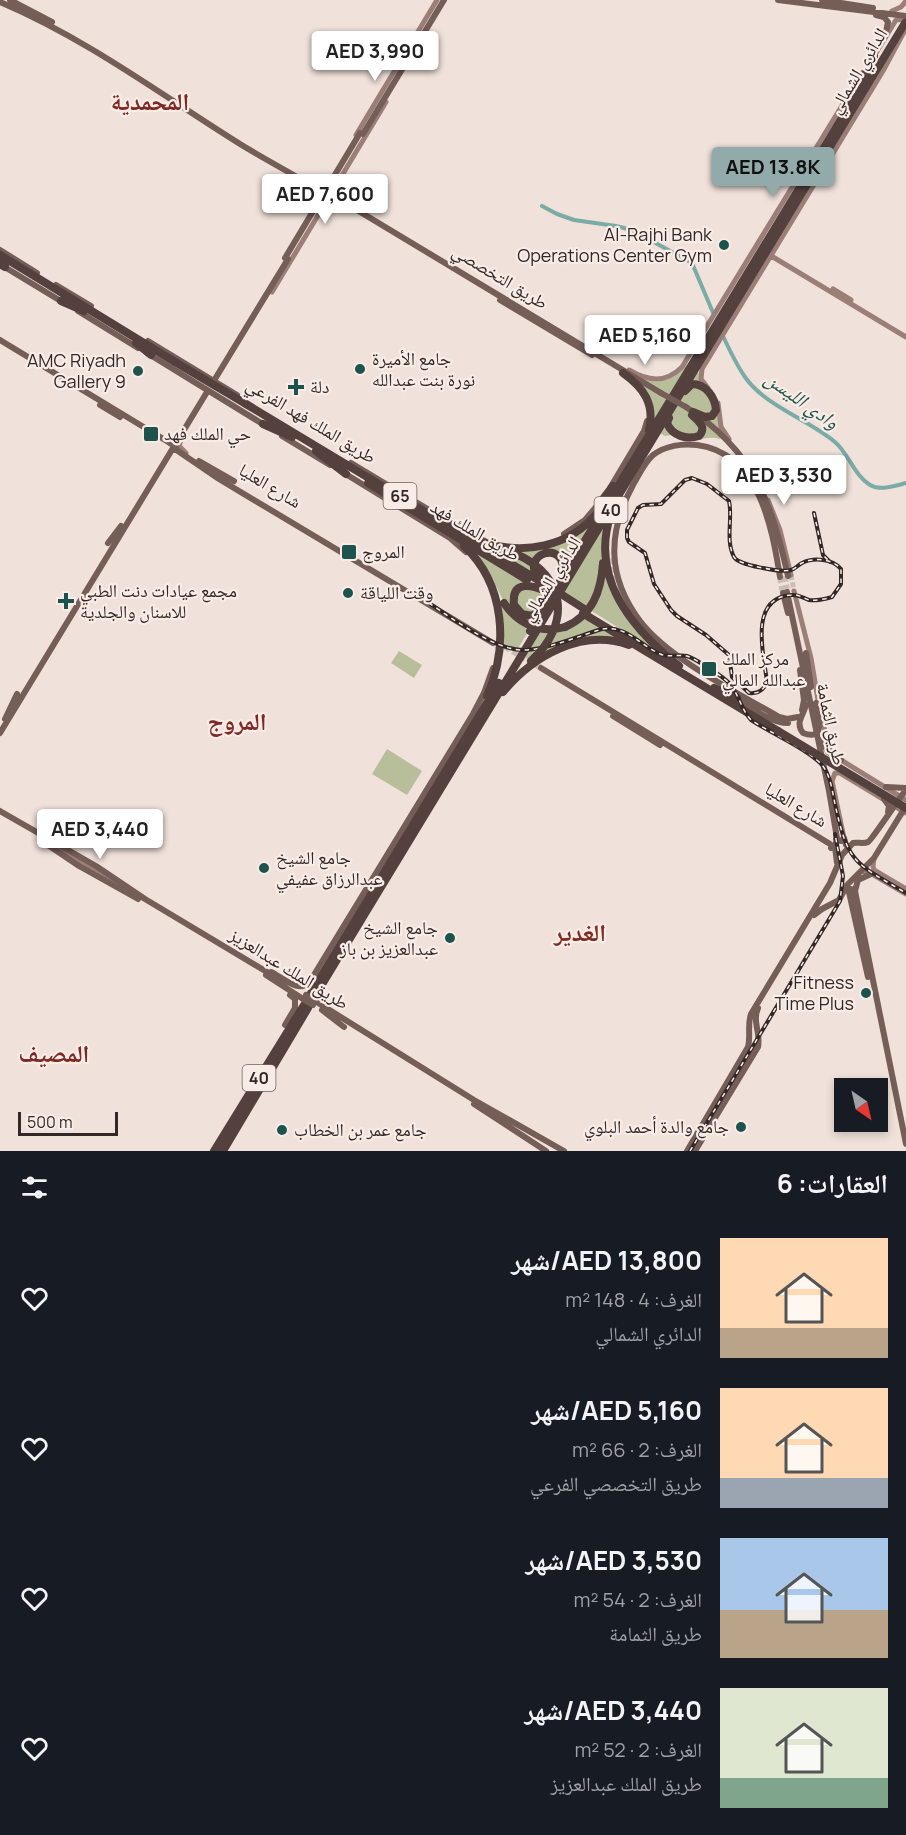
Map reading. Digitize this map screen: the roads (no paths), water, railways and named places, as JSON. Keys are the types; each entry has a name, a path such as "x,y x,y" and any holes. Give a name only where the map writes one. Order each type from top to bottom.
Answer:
{"highway":[{"name":"الدائري الشمالي","path":"224,1149 385,868 619,485 671,411 905,19"},
{"path":"859,94 874,56"},
{"path":"859,94 890,58"},
{"name":"الدائري الشمالي","path":"309,1000 348,943 450,775 617,499 648,437 684,377 829,137 859,94"},
{"path":"802,171 829,137"},
{"path":"804,200 830,147"},
{"path":"748,261 768,238"},
{"name":"طريق الملك فهد","path":"1,254 90,312 414,509"},
{"path":"71,294 90,312"},
{"path":"60,301 90,312"},
{"path":"699,364 727,328"},
{"path":"128,335 156,346"},
{"path":"128,335 152,355"},
{"path":"684,377 693,353"},
{"path":"620,372 637,384 648,399 651,420 648,437"},
{"path":"678,399 692,384 704,387 714,400 716,410 708,417 689,411"},
{"name":"طريق الملك فهد","path":"245,405 316,451 446,527 648,653 779,729 905,807"},
{"path":"671,411 667,423 670,430 688,438 699,436 703,430 702,424 689,411"},
{"path":"274,422 316,442"},
{"path":"263,424 297,439"},
{"path":"316,451 346,474"},
{"path":"600,503 631,470"},
{"path":"378,479 414,509"},
{"path":"482,542 515,549 538,548 555,543 578,531 590,521 619,485"},
{"path":"378,494 414,509"},
{"path":"446,527 484,570 516,618 529,626 544,629 565,627 585,615 595,600 602,574 606,537 617,499"},
{"path":"446,527 531,562 546,575 555,588 558,617 546,646 503,689 488,712"},
{"path":"606,537 608,574 621,603 640,632 679,666"},
{"path":"549,590 536,576 534,567 537,558 543,554 554,553 561,559 564,567 562,578"},
{"path":"610,561 611,576 621,603"},
{"path":"466,737 488,693 499,649 498,604 484,570"},
{"name":"65","path":"545,606 534,615 525,615 515,608 514,596 519,589 529,585 549,590"},
{"name":"طريق الملك فهد","path":"587,613 679,666 710,688"},
{"path":"488,712 508,686 528,668 544,656 572,644 588,640 611,640 648,653"},
{"path":"710,688 737,698"},
{"path":"710,688 735,710"},
{"path":"422,798 450,763"},
{"path":"420,833 450,775"},
{"path":"385,868 408,824"},
{"path":"348,943 371,914"},
{"path":"336,940 354,921"},
{"path":"271,1064 285,1025"},
{"path":"271,1064 299,1034"},
{"name":"الدائري الشمالي","path":"212,1151 271,1064"}],"main road":[{"path":"5,0 45,20"},
{"path":"10,0 153,84 320,189"},
{"path":"0,727 121,526 333,193 442,8 443,0"},
{"path":"390,79 443,0"},
{"path":"332,175 390,79 443,0"},
{"path":"216,376 443,0"},
{"path":"778,0 808,2 905,19"},
{"path":"822,0 892,11 905,19"},
{"path":"0,1 45,20"},
{"path":"892,11 899,9 906,2"},
{"path":"786,576 776,522 766,496 721,427 720,411 715,398 702,382 700,375 890,58 905,19 906,2"},
{"path":"868,4 882,9"},
{"path":"861,11 882,16 888,20 885,37"},
{"name":"الدائري الشمالي","path":"600,356 638,375 657,380 669,378 676,373 693,353 885,37 897,19 905,19"},
{"path":"373,116 406,57"},
{"path":"373,116 378,100"},
{"path":"373,116 385,103"},
{"name":"طريق التخصصي","path":"333,193 660,394"},
{"name":"طريق التخصصي","path":"333,193 620,372 689,411 718,432 739,452"},
{"path":"774,249 778,258"},
{"path":"275,279 296,252"},
{"name":"طريق الملك فهد الفرعي","path":"1,254 200,372 216,376 235,393 469,534 487,542 506,546 530,545 558,538 580,524 600,503 641,438 647,424 646,405 640,392 620,372"},
{"path":"769,258 771,256 778,258 906,335"},
{"path":"216,376 286,258"},
{"name":"طريق الملك فهد الفرعي","path":"2,265 194,381 205,392 227,401 450,538 465,550 481,571 492,595 497,626 494,660 484,693 422,798"},
{"name":"شارع العليا","path":"0,342 493,641"},
{"path":"181,374 190,378 195,375 195,371 186,364"},
{"path":"205,392 205,400"},
{"path":"0,733 205,392"},
{"path":"227,401 224,398 226,392 235,393"},
{"path":"186,453 178,444 205,400 211,394 218,396"},
{"path":"689,411 724,440 758,486 772,521 786,576"},
{"path":"610,561 611,531 618,509 644,465 658,452 675,446 698,445 713,448 727,455 744,471 767,515 786,576"},
{"name":"شارع العليا","path":"172,446 221,477"},
{"path":"631,608 616,573 615,538 623,504 644,465"},
{"path":"631,470 611,524 608,545 610,561 618,586 631,608 651,633 679,656 779,717 787,719 798,717"},
{"path":"105,566 130,520"},
{"path":"108,543 121,526"},
{"path":"789,593 807,653 820,727 816,733 811,735 803,733 799,727 799,721 806,705 806,695 797,654 789,593"},
{"path":"789,593 811,658 823,725 828,746 833,753"},
{"name":"طريق الثمامة","path":"789,593 841,838"},
{"name":"طريق الثمامة","path":"789,593 821,738 827,752 841,760"},
{"path":"647,634 667,652 716,681 768,718 781,723 788,723 798,717 802,709 804,700 800,666"},
{"path":"807,653 813,696"},
{"path":"797,654 808,687"},
{"name":"شارع العليا","path":"539,668 673,752 832,847 708,769 625,721"},
{"path":"17,706 33,684"},
{"path":"5,718 17,694"},
{"path":"673,752 676,751 708,769"},
{"path":"841,760 886,787 905,807"},
{"path":"849,846 841,838 832,781 833,774 840,773 894,805 905,807"},
{"path":"868,777 884,790 882,795 876,794"},
{"path":"695,1151 759,1043 755,1019 756,1010 820,906 836,903 847,885 874,858 905,807 906,789 886,787"},
{"path":"269,975 299,987 305,987 309,983 422,798"},
{"path":"884,799 889,806 887,814"},
{"path":"894,805 905,807"},
{"path":"827,888 842,855 849,846 868,842 894,805"},
{"name":"طريق الملك عبدالعزيز","path":"0,813 96,866 145,901 217,946 474,1102 564,1151"},
{"path":"878,829 880,839 888,836"},
{"path":"817,836 830,842 841,838"},
{"path":"40,837 145,901"},
{"path":"748,1065 731,1084 730,1081 749,1043 750,1016 820,906 837,862 835,846 841,838"},
{"path":"874,858 873,868 876,875 906,894"},
{"path":"862,871 906,889"},
{"path":"876,875 858,880 855,891 852,889 849,892 867,959 906,1144"},
{"name":"طريق الملك عبدالعزيز","path":"145,901 269,975"},
{"path":"867,959 869,979 904,1151"},
{"path":"269,975 284,985"},
{"path":"269,975 295,999 295,1008 285,1025"},
{"path":"687,1151 740,1060"},
{"path":"712,1105 728,1085 730,1088 724,1103"},
{"name":"طريق الملك عبدالعزيز","path":"520,1129 546,1151"}],"waterway":[{"name":"وادي الليسن","path":"542,206 574,220 632,230 692,263 714,315"},
{"name":"وادي الليسن","path":"723,336 739,367 753,387 763,396 835,442 864,481 878,488 906,483"}],"tunnel":[{"path":"611,558 616,579"},
{"path":"791,575 794,591"},
{"path":"785,576 787,592"},
{"path":"780,577 783,593"},
{"path":"497,642 541,668"}],"railway":[{"path":"692,478 707,484 729,501 730,543 737,560 761,568 786,571 807,561 823,560 841,569 841,584 832,597 809,600 791,595 778,598 769,606 764,616 762,629 767,681 763,689 758,692 749,693 732,677 729,655 671,610 654,584 645,553 627,538 627,530 638,508 643,505 661,504 685,480 692,478"},
{"path":"814,513 823,555 830,562"},
{"path":"414,593 468,629 512,649 525,650 544,647 602,629 611,629 626,633 660,654 687,656 703,664 730,684 751,720 799,747 822,765 829,779 844,839 850,851 856,860 875,875 906,893"},
{"path":"690,1151 840,901 843,876 835,834"}],"place":[{"name":"Al-Rajhi Bank Operations Center Gym","path":"724,245"},
{"name":"جامع الأميرة نورة بنت عبدالله","path":"360,369"},
{"name":"AMC Riyadh Gallery 9","path":"138,371"},
{"name":"دلة","path":"296,387"},
{"name":"حي الملك فهد","path":"151,434"},
{"name":"المروج","path":"349,552"},
{"name":"وقت اللياقة","path":"348,593"},
{"name":"مجمع عيادات دنت الطبي للاسنان والجلدية","path":"66,601"},
{"name":"مركز الملك عبدالله المالي","path":"709,669"},
{"name":"جامع الشيخ عبدالرزاق عفيفي","path":"264,868"},
{"name":"جامع الشيخ عبدالعزيز بن باز","path":"450,938"},
{"name":"Fitness Time Plus","path":"866,993"},
{"name":"جامع والدة أحمد البلوي","path":"741,1127"},
{"name":"جامع عمر بن الخطاب","path":"282,1130"}],"district":[{"name":"المحمدية","path":"150,102"},
{"name":"المروج","path":"237,722"},
{"name":"الغدير","path":"580,933"},
{"name":"المصيف","path":"54,1054"}]}
